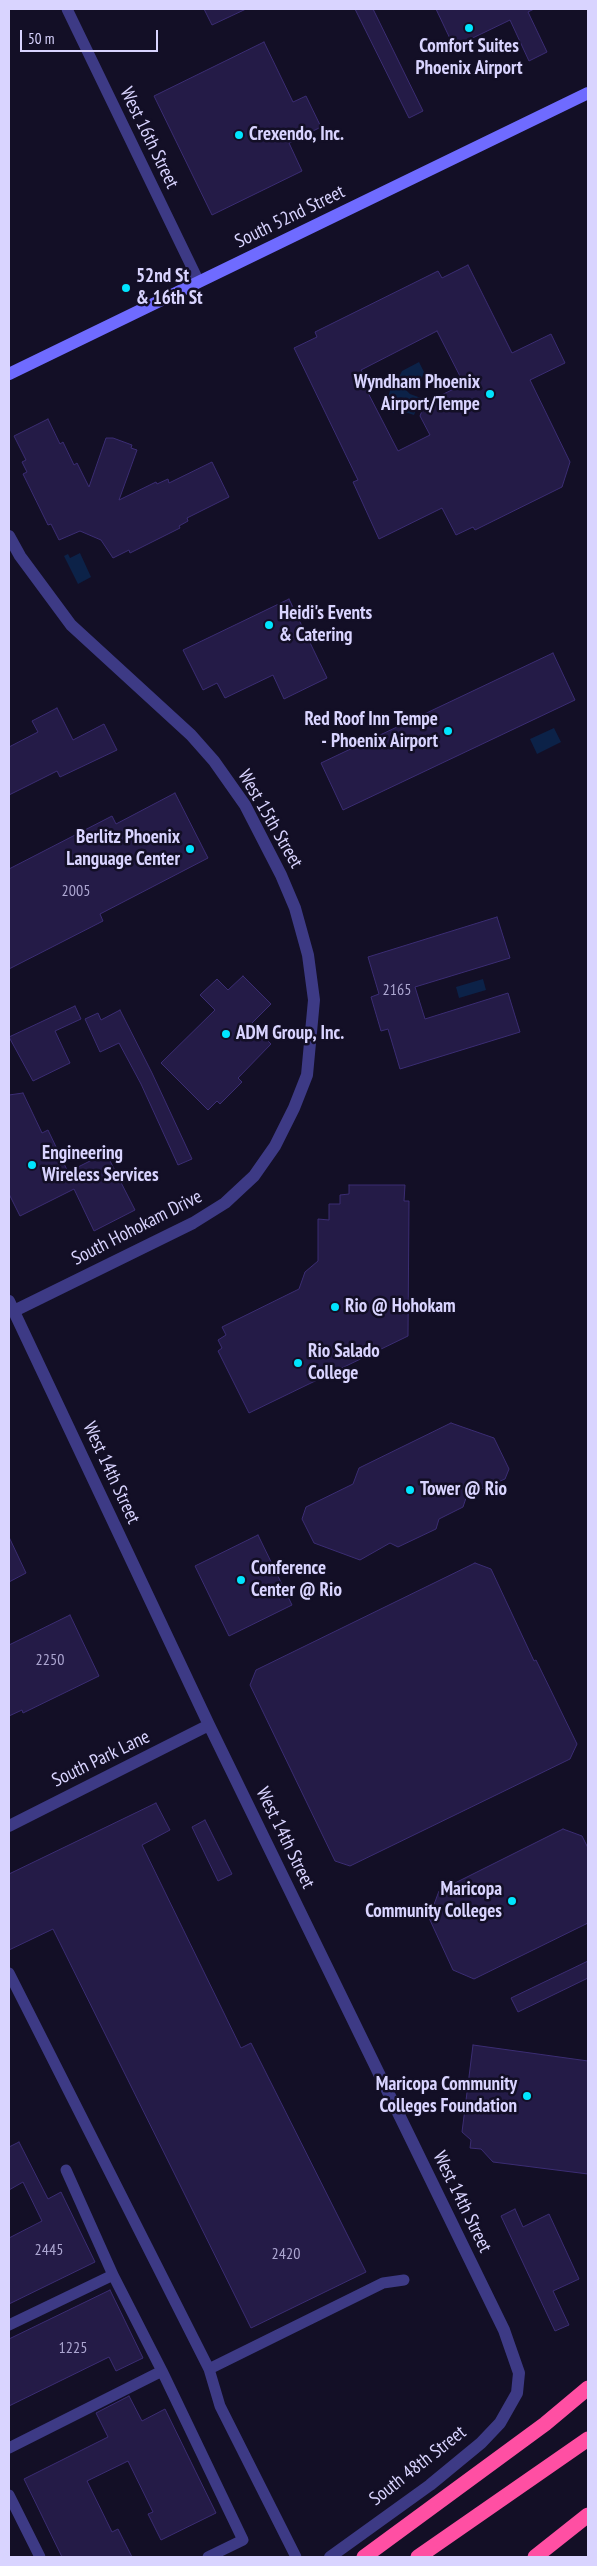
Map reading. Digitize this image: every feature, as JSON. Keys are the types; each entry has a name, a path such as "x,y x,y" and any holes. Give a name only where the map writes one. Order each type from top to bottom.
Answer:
{"highway":[{"path":"364,2557 537,2430 588,2388"},
{"path":"418,2557 588,2440"},
{"path":"535,2557 588,2515"},
{"path":"535,2557 588,2526"}],"main road":[{"name":"South 52nd Street","path":"9,374 588,94"}],"street":[{"name":"West 15th Street","path":"9,536 25,564 71,624 156,701 214,761 245,805 281,875 295,908 308,955 314,1000 307,1075 294,1108"},
{"name":"South Hohokam Drive","path":"11,1306 193,1223 225,1203 254,1176 275,1146 294,1108"},
{"name":"West 14th Street","path":"11,1306 209,1725 504,2330 519,2373 516,2393"},
{"name":"South Park Lane","path":"9,1826 209,1725"},
{"name":"South 48th Street","path":"330,2557 430,2485 480,2443 500,2423 516,2393"}],"lane":[{"name":"West 16th Street","path":"67,9 200,282"},
{"path":"9,1973 209,2369 220,2406 296,2557"},
{"path":"66,2170 113,2275 162,2371 243,2540 208,2557"},
{"path":"9,2325 113,2275"},
{"path":"209,2369 383,2284 404,2280"},
{"path":"9,2448 162,2371"},
{"path":"9,2495 40,2557"}],"water":[{"path":"419,362 424,372 421,380 405,389 410,394 421,398 414,415 399,410 393,413 387,401 393,380 399,377 402,371"},
{"path":"80,553 91,577 78,584 64,556 68,554 70,558"},
{"path":"554,728 561,742 537,754 530,739"},
{"path":"483,979 486,990 459,998 456,987"}],"building":[{"path":"204,9 246,9 212,25"},
{"path":"355,9 373,9 423,111 409,118"},
{"name":"Comfort Suites Phoenix Airport","path":"436,9 534,9 528,12 547,52 529,61 510,20 454,47"},
{"name":"Crexendo, Inc.","path":"264,42 293,102 306,96 321,127 289,143 302,171 212,215 154,96"},
{"name":"Wyndham Phoenix Airport/Tempe","path":"468,265 512,353 551,334 565,363 530,380 570,462 562,487 475,530 473,527 456,535 442,508 379,539 353,482 358,480 294,348 317,337 315,332 438,271 442,278","holes":["437,331 464,384 425,403 420,416 430,435 398,451 364,385 368,383 361,370"]},
{"path":"48,419 60,444 63,442 74,465 77,463 89,487 106,438 113,438 132,445 131,448 137,450 119,500 156,482 157,484 168,479 169,483 212,462 229,497 187,518 188,521 179,526 180,528 130,553 129,550 113,558 101,540 80,531 59,540 51,524 48,525 23,474 27,472 22,462 26,460 14,436"},
{"name":"Heidi's Events & Catering","path":"289,599 327,678 284,699 273,675 225,698 217,683 203,690 183,650"},
{"name":"Red Roof Inn Tempe - Phoenix Airport","path":"553,653 575,700 343,810 321,763"},
{"path":"57,708 73,740 104,724 117,750 60,777 57,771 9,795 9,747 38,732 32,721"},
{"path":"175,793 208,858 100,914 103,921 9,969 9,869 112,816 116,824"},
{"path":"497,917 510,958 415,987 425,1019 508,993 520,1032 400,1069 388,1029 381,1031 371,997 379,994 368,957"},
{"name":"ADM Group, Inc.","path":"243,976 271,1004 251,1024 271,1044 238,1078 242,1082 220,1104 217,1101 208,1110 161,1063 215,1010 200,995 217,979 228,990"},
{"path":"75,1006 81,1019 55,1031 70,1063 33,1081 9,1037"},
{"path":"120,1010 192,1159 178,1165 141,1084 119,1043 100,1052 85,1019 98,1013 101,1020"},
{"name":"Engineering Wireless Services","path":"23,1093 42,1133 48,1130 68,1172 106,1153 135,1210 94,1231 74,1189 20,1216 9,1194 9,1095"},
{"name":"Rio @ Hohokam","path":"349,1185 405,1185 404,1201 409,1201 408,1336 249,1413 218,1351 222,1348 218,1340 226,1335 222,1327 299,1289 305,1272 318,1261 318,1219 329,1220 329,1204 340,1204 340,1195 349,1194"},
{"name":"Tower @ Rio","path":"451,1423 494,1438 509,1469 505,1479 467,1495 463,1507 439,1519 436,1529 398,1547 390,1543 360,1560 314,1543 302,1519 306,1507 353,1484 359,1468"},
{"name":"Conference Center @ Rio","path":"258,1535 292,1605 229,1636 195,1566"},
{"path":"9,1537 26,1573 9,1582"},
{"path":"475,1563 491,1569 534,1661 536,1660 577,1744 570,1759 350,1866 335,1861 250,1685 256,1670"},
{"path":"70,1615 99,1676 23,1713 22,1710 9,1716 9,1645"},
{"path":"156,1803 170,1830 142,1845 241,2048 251,2043 366,2272 251,2328 53,1929 9,1950 9,1874"},
{"path":"205,1820 232,1874 218,1881 192,1827"},
{"name":"Maricopa Community Colleges","path":"563,1829 582,1836 588,1848 588,1923 474,1979 453,1970 429,1918 439,1891"},
{"path":"588,1961 588,1978 518,2012 511,1998"},
{"name":"Maricopa Community Colleges Foundation","path":"473,2045 588,2061 588,2174 493,2162 481,2149 470,2148 471,2140 462,2132"},
{"path":"19,2142 48,2199 61,2192 95,2262 9,2304 9,2238 42,2221 23,2182 9,2190 9,2147"},
{"path":"515,2209 523,2227 549,2214 579,2279 553,2291 569,2325 555,2331 501,2216"},
{"path":"110,2290 143,2358 116,2371 109,2357 9,2406 9,2339"},
{"path":"129,2396 142,2421 165,2409 216,2513 161,2540 148,2514 153,2512 128,2461 87,2481 112,2532 118,2529 132,2557 62,2557 24,2479 108,2437 96,2413"}],"place":[{"name":"Comfort Suites Phoenix Airport","path":"469,28"},
{"name":"Crexendo, Inc.","path":"239,135"},
{"name":"52nd St & 16th St","path":"126,288"},
{"name":"Wyndham Phoenix Airport/Tempe","path":"490,394"},
{"name":"Heidi's Events & Catering","path":"269,625"},
{"name":"Red Roof Inn Tempe - Phoenix Airport","path":"448,731"},
{"name":"Berlitz Phoenix Language Center","path":"190,849"},
{"name":"ADM Group, Inc.","path":"226,1034"},
{"name":"Engineering Wireless Services","path":"32,1165"},
{"name":"Rio @ Hohokam","path":"335,1307"},
{"name":"Rio Salado College","path":"298,1363"},
{"name":"Tower @ Rio","path":"410,1490"},
{"name":"Conference Center @ Rio","path":"241,1580"},
{"name":"Maricopa Community Colleges","path":"512,1901"},
{"name":"Maricopa Community Colleges Foundation","path":"527,2096"}]}
